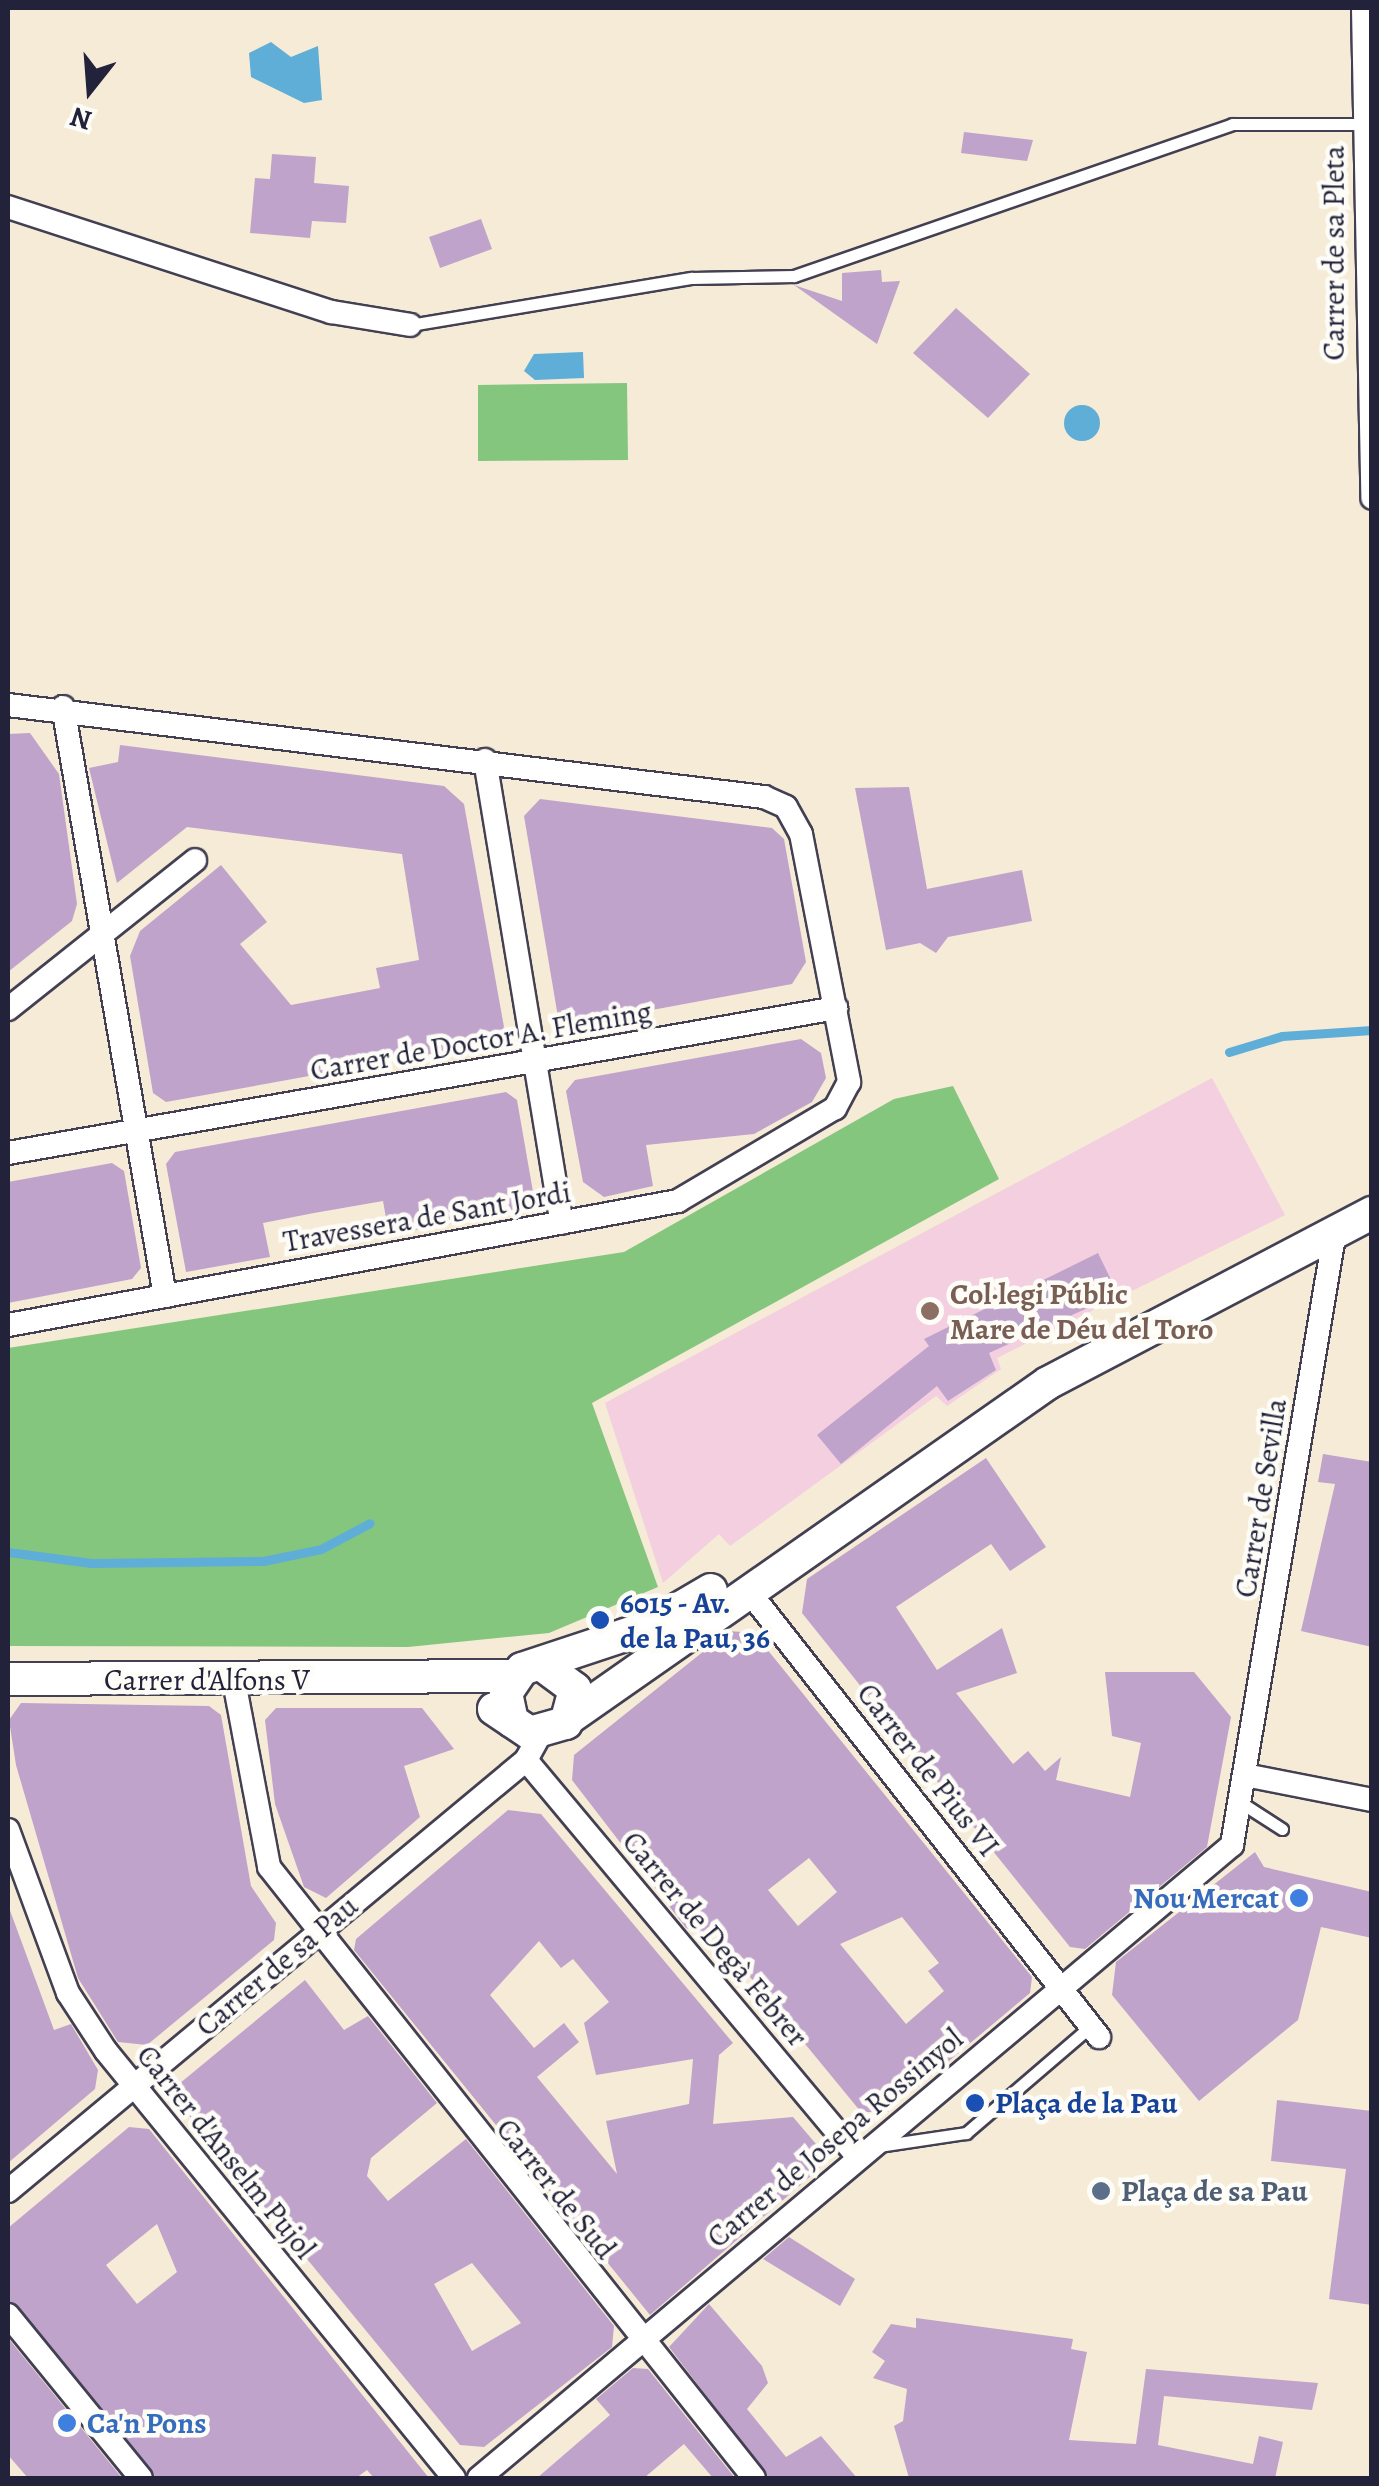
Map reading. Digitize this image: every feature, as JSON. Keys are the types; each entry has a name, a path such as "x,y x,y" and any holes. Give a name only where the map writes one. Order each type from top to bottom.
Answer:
{"street":[{"name":"Carrer de sa Pleta","path":"1363,8 1368,498"},
{"path":"8,207 331,312 410,325"},
{"path":"8,705 64,707 485,760 786,807 801,834 836,1008"},
{"path":"64,707 100,936 165,1296"},
{"path":"485,760 562,1223"},
{"path":"12,998 100,936 195,860"},
{"name":"Carrer de Doctor A. Fleming","path":"8,1154 836,1008"},
{"name":"Travessera de Sant Jordi","path":"8,1325 678,1202 836,1108 849,1082 836,1008"},
{"path":"938,1455 646,1628 528,1670 505,1703 526,1739 572,1716 938,1455 1048,1383 1372,1213"},
{"name":"Carrer de Sevilla","path":"1232,1845 1335,1231"},
{"name":"Carrer de Pius VI","path":"747,1589 1061,1989"},
{"path":"528,1670 571,1681 572,1716"},
{"name":"Carrer d'Alfons V","path":"8,1679 407,1682 528,1670"},
{"name":"Carrer de Sud","path":"234,1681 269,1867 314,1935 754,2478"},
{"name":"Carrer d'Alfons V","path":"407,1682 526,1739"},
{"name":"Carrer de sa Pau","path":"8,2192 314,1935 526,1739"},
{"name":"Carrer de Degà Febrer","path":"526,1739 864,2152"},
{"path":"1245,1775 1372,1800"},
{"name":"Carrer d'Anselm Pujol","path":"8,1830 68,1993 132,2085 454,2478"},
{"name":"Carrer de Josepa Rossinyol","path":"480,2478 640,2341 728,2279 864,2152 1232,1845"},
{"path":"1061,1989 1095,2031"},
{"path":"8,2314 141,2478"}],"lane":[{"path":"410,325 692,278 794,276 1232,124 1364,124"},
{"path":"1240,1802 1282,1829"},
{"path":"864,2152 966,2133 1095,2031"}],"shaded area":[{"name":"Col·legi Públic Mare de Déu del Toro","path":"1212,1078 1285,1215 997,1358 1001,1369 947,1406 936,1396 730,1546 719,1534 663,1583 605,1403"}],"green space":[{"path":"627,383 628,460 478,461 478,385"},
{"path":"953,1086 999,1179 592,1403 658,1587 549,1633 408,1647 8,1646 8,1348 624,1252 894,1099"}],"water":[{"path":"271,42 291,57 318,46 322,100 304,103 251,77 249,53"},
{"path":"583,352 584,378 535,380 524,371 534,354"},
{"path":"1082,405 1095,410 1100,423 1095,436 1082,441 1069,436 1064,423 1069,410"}],"building":[{"path":"964,132 1033,140 1027,161 961,153"},
{"path":"272,154 316,157 314,183 349,186 346,223 312,221 310,238 250,233 255,178 270,179"},
{"path":"481,219 492,249 440,268 429,237"},
{"path":"881,270 882,282 900,281 877,344 794,285 842,301 842,273"},
{"path":"956,308 1030,374 988,418 913,353"},
{"path":"30,733 59,774 77,904 72,921 8,972 8,734"},
{"path":"120,745 444,786 464,804 504,1027 496,1042 166,1102 153,1093 130,956 140,931 221,865 267,922 240,944 291,1005 380,988 376,968 419,960 402,854 187,827 117,883 89,768 118,762"},
{"path":"909,787 927,889 1022,870 1032,921 948,937 936,953 920,943 886,950 855,788"},
{"path":"540,799 772,828 784,839 806,962 792,984 571,1025 558,1017 524,816"},
{"path":"801,1039 821,1053 826,1078 812,1102 754,1134 646,1145 653,1186 604,1197 583,1182 566,1091 575,1080"},
{"path":"506,1092 517,1100 536,1209 389,1235 383,1201 314,1213 263,1223 270,1257 186,1272 166,1164 175,1152"},
{"path":"112,1163 124,1171 141,1268 132,1279 8,1303 8,1182"},
{"path":"1098,1253 1118,1294 989,1353 996,1370 948,1401 937,1386 841,1464 817,1435 929,1346 924,1339"},
{"path":"1323,1454 1372,1462 1372,1647 1301,1631 1335,1484 1318,1482"},
{"path":"986,1458 1046,1547 1010,1571 991,1544 896,1607 937,1670 1002,1628 1017,1673 956,1693 1013,1764 1028,1751 1045,1771 1061,1757 1056,1780 1130,1797 1141,1743 1112,1736 1105,1672 1194,1672 1231,1717 1207,1847 1085,1949 1070,1947 802,1613 807,1579"},
{"path":"729,1631 754,1633 1032,1977 1030,1993 918,2087 911,2079 888,2112 861,2112 709,1927 700,1935 686,1928 572,1780 574,1755","holes":["809,1858 837,1892 798,1926 768,1890","902,1917 939,1963 928,1971 944,1991 906,2024 840,1944"]},
{"path":"21,1703 209,1706 221,1715 251,1886 276,1923 274,1940 147,2045 118,2042 78,1978 16,1765 9,1720"},
{"path":"276,1708 422,1708 454,1749 404,1766 420,1817 326,1898 304,1887 275,1804 265,1720"},
{"path":"508,1810 541,1814 733,2043 719,2055 713,2124 793,2117 822,2151 820,2168 650,2315 354,1950 356,1939","holes":["539,1941 561,1968 573,1959 609,2002 584,2023 596,2075 693,2059 689,2104 606,2121 617,2174 537,2077 579,2042 564,2023 534,2048 490,1995"]},
{"path":"1255,1852 1264,1867 1372,1892 1372,1938 1321,1927 1298,2020 1199,2101 1112,1995 1116,1962"},
{"path":"8,1905 54,2030 71,2024 98,2070 95,2089 8,2163"},
{"path":"305,1980 344,2030 368,2016 437,2103 371,2158 367,2176 388,2201 466,2139 614,2326 612,2347 484,2447 460,2445 177,2101 179,2084","holes":["472,2263 521,2323 472,2351 434,2284"]},
{"path":"1277,2100 1372,2111 1372,2305 1329,2299 1346,2169 1271,2161"},
{"path":"129,2127 149,2129 429,2478 374,2478 367,2470 356,2478 156,2478 8,2300 8,2228","holes":["157,2224 177,2272 137,2304 106,2265"]},
{"path":"789,2237 855,2279 840,2306 763,2259"},
{"path":"709,2304 762,2366 768,2383 747,2409 786,2457 821,2436 857,2478 769,2478 669,2347"},
{"path":"916,2318 1073,2339 1071,2349 1087,2352 1069,2440 1136,2444 1146,2369 1318,2383 1312,2410 1164,2396 1158,2445 1253,2464 1259,2436 1283,2442 1275,2478 909,2478 894,2426 903,2421 907,2389 873,2378 885,2361 872,2352 891,2324 916,2328"},
{"path":"8,2338 122,2478 28,2478 8,2455"},
{"path":"633,2368 648,2369 735,2478 713,2478 684,2444 644,2478 537,2478 610,2415 596,2399"}],"waterway":[{"path":"1229,1052 1282,1036 1372,1030"},
{"path":"8,1552 91,1563 263,1561 321,1549 370,1523"}],"place":[{"name":"Col·legi Públic Mare de Déu del Toro","path":"930,1311"},
{"name":"6015 - Av. de la Pau, 36","path":"600,1620"},
{"name":"Nou Mercat","path":"1299,1898"},
{"name":"Plaça de la Pau","path":"975,2103"},
{"name":"Plaça de sa Pau","path":"1101,2191"},
{"name":"Ca'n Pons","path":"67,2423"}]}
